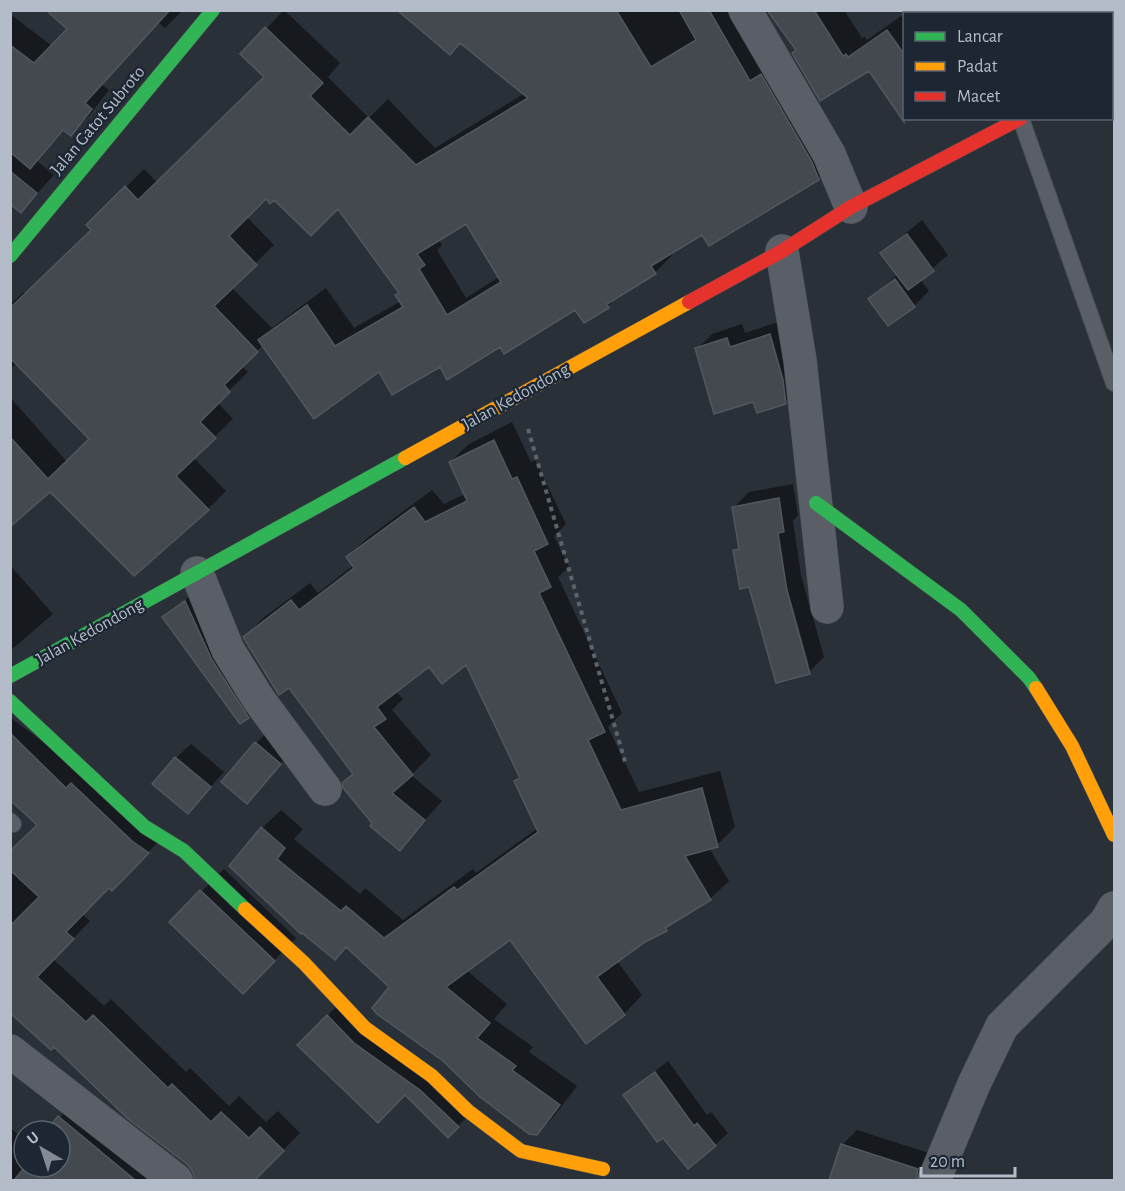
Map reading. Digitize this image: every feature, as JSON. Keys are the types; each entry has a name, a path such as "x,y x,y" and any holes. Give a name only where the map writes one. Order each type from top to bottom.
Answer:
{"street":[{"name":"Jalan Gatot Subroto","path":"14,244 213,10"},
{"path":"745,10 829,154 851,207"},
{"name":"Jalan Kedondong","path":"10,676 782,251 851,207 1019,120"},
{"path":"782,251 800,360 827,607"},
{"path":"816,503 961,610 1029,678 1072,746 1114,835"},
{"path":"197,573 228,650 259,700 325,789"},
{"path":"10,701 145,827 184,851 225,887 240,905 304,963 365,1028 432,1076 468,1111 521,1151 603,1169"},
{"path":"934,1180 974,1084 1002,1026 1106,922 1114,908"},
{"path":"10,1051 176,1180"}],"lane":[{"path":"1021,120 1114,383"}],"path":[{"path":"519,396 626,765"}],"building":[{"path":"46,10 170,10 85,103 92,109 71,136 63,130 30,169 10,152 10,45 34,63 67,29"},
{"path":"397,10 616,10 651,67 696,40 679,10 709,10 750,81 761,74 812,162 819,180 709,246 702,235 651,266 656,274 607,304 609,308 584,323 575,310 504,354 500,347 447,380 440,367 392,395 379,372 314,419 258,340 307,305 335,346 403,307 395,295 399,293 338,209 311,236 274,200 270,204 266,199 229,236 257,265 214,306 258,352 224,385 230,392 200,422 216,438 176,476 209,510 134,576 50,492 10,527 10,437 48,479 89,439 10,358 10,308 91,230 86,225 125,186 138,200 264,77 240,54 265,27 323,83 310,96 350,135 368,117 416,165 528,98 460,43 450,55","holes":["466,224 501,282 447,315 419,269 425,265 417,254"]},
{"path":"767,10 814,10 843,56 846,54 848,57 887,30 903,53 904,122 869,71 820,101 792,53 796,50"},
{"path":"10,171 37,193 21,213 10,204"},
{"path":"907,234 934,271 908,290 880,253"},
{"path":"895,279 915,307 888,326 868,299"},
{"path":"770,334 783,380 786,404 757,413 753,402 714,414 695,348 727,338 730,347"},
{"path":"494,440 512,479 517,477 548,544 534,551 551,587 539,593 605,732 588,740 621,810 702,788 718,847 685,856 711,900 665,928 667,931 645,942 597,977 625,1015 586,1044 510,940 446,987 490,1023 477,1038 516,1066 512,1070 560,1105 537,1135 529,1134 480,1097 443,1061 377,1014 372,1008 389,987 346,947 335,960 301,934 229,866 261,827 285,848 277,859 341,911 346,906 384,938 454,887 457,890 538,832 514,781 520,778 466,665 442,684 429,667 377,707 386,719 374,727 413,775 392,793 425,820 400,851 370,826 372,823 343,788 342,783 353,774 289,688 279,695 243,637 291,600 299,610 354,568 346,557 414,507 425,522 467,501 449,462"},
{"path":"779,498 784,532 778,533 787,591 810,674 776,683 749,587 740,589 733,550 739,549 732,507"},
{"path":"185,601 212,660 249,718 240,724 162,617"},
{"path":"10,733 66,788 71,783 132,841 149,853 112,891 109,888 66,932 74,939 37,977 86,1022 93,1015 168,1088 172,1084 211,1122 221,1112 249,1138 260,1127 284,1151 255,1180 194,1180 193,1172 188,1165 128,1119 54,1047 51,1050 10,1013 10,926 39,897 10,870 10,851 37,825 10,800"},
{"path":"255,742 281,764 247,804 221,782"},
{"path":"175,757 211,787 188,814 152,784"},
{"path":"200,890 275,961 243,994 169,922"},
{"path":"327,1015 354,1043 420,1090 459,1127 448,1138 405,1095 378,1123 297,1045"},
{"path":"655,1072 694,1126 697,1123 716,1146 688,1169 663,1138 657,1142 623,1095"},
{"path":"72,1128 135,1180 14,1180 72,1179"},
{"path":"841,1144 918,1169 916,1180 829,1180"}],"traffic: fast":[{"path":"10,256 213,10"},
{"path":"10,676 405,458"},
{"path":"816,503 961,610 1029,678 1036,688"},
{"path":"10,701 145,827 184,851 245,909"}],"traffic: slow":[{"path":"405,458 689,302"},
{"path":"1036,688 1072,746 1114,835"},
{"path":"245,909 304,963 365,1028 432,1076 468,1111 521,1151 603,1169"}],"traffic: jam":[{"path":"689,302 782,251 851,207 1017,120"}]}
